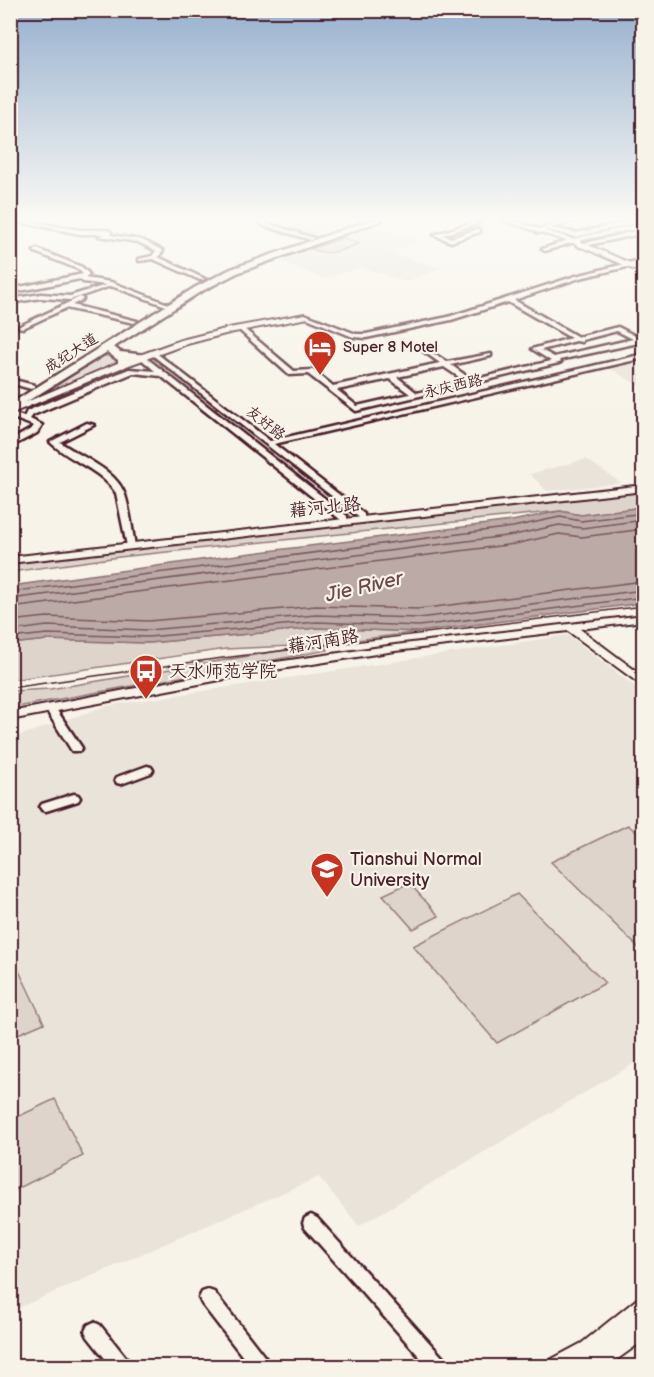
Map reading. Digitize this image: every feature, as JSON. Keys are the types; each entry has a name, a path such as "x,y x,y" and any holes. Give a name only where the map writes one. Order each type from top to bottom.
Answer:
{"highway":[{"name":"成纪大道","path":"10,410 168,305 204,284"},
{"name":"成纪大道","path":"10,410 208,284"},
{"path":"107,347 121,360 142,357"}],"main road":[{"path":"142,357 212,334 305,316"},
{"path":"10,410 121,360"},
{"name":"藉河北路","path":"132,544 361,516 644,486"},
{"name":"藉河北路","path":"10,559 644,486"},
{"name":"藉河南路","path":"10,716 273,667 395,648 644,618"},
{"path":"569,626 644,683"},
{"path":"559,1366 589,1350 644,1306"},
{"path":"592,1366 644,1327"}],"street":[{"path":"10,291 45,284"},
{"path":"108,284 168,305"},
{"path":"316,316 355,336 366,336 448,319 555,284"},
{"path":"10,301 41,296 70,298 114,285"},
{"path":"21,327 102,288"},
{"path":"508,299 612,359"},
{"path":"66,306 134,321"},
{"path":"305,316 324,317"},
{"path":"241,329 292,373 310,372 356,409 556,363 535,349 618,329 641,341"},
{"path":"553,359 641,341"},
{"path":"425,351 471,382"},
{"name":"友好路","path":"153,353 361,516"},
{"path":"331,389 489,355"},
{"name":"永庆西路","path":"269,443 644,356"},
{"path":"142,357 344,518"},
{"path":"25,420 30,413 132,372 164,374"},
{"path":"391,376 430,406"},
{"path":"10,381 31,387"},
{"path":"10,410 38,425 34,431 10,445"},
{"path":"90,425 54,442 101,471 116,486 120,493 132,544"},
{"path":"50,708 76,748"},
{"path":"121,780 147,770"},
{"path":"46,807 74,798"},
{"path":"311,1223 439,1366"},
{"path":"208,1298 261,1366"},
{"path":"93,1330 122,1366"}],"shaded area":[{"path":"101,355 120,359 120,363 60,387 54,385"},
{"path":"156,360 349,514 337,517 145,362"},
{"path":"643,360 643,388 609,368"},
{"path":"586,459 621,483 547,491 530,474"},
{"path":"643,490 643,507 581,515 560,511 119,557 11,572 10,561"},
{"path":"317,628 419,632 325,644 328,650 11,708 11,691 50,689 315,645 226,649 11,680 11,644 47,640 148,643"},
{"name":"Tianshui Normal University","path":"568,635 643,693 643,1058 359,1226 319,1177 11,1311 10,739 106,706"},
{"path":"628,825 643,838 643,952 551,862"},
{"path":"409,883 439,916 413,929 383,895"},
{"path":"517,894 605,983 497,1043 413,946"},
{"path":"10,952 44,1023 11,1037 10,1037"},
{"path":"55,1099 83,1156 11,1192 11,1120"}],"water":[{"name":"Jie River","path":"643,507 643,603 419,632 317,628 148,643 47,640 11,644 11,586 512,521 560,511 581,515"}],"tram line":[{"path":"10,688 215,659 644,606"}],"place":[{"name":"Super 8 Motel","path":"320,376"},
{"name":"天水师范学院","path":"146,700"},
{"name":"Tianshui Normal University","path":"327,898"}]}
